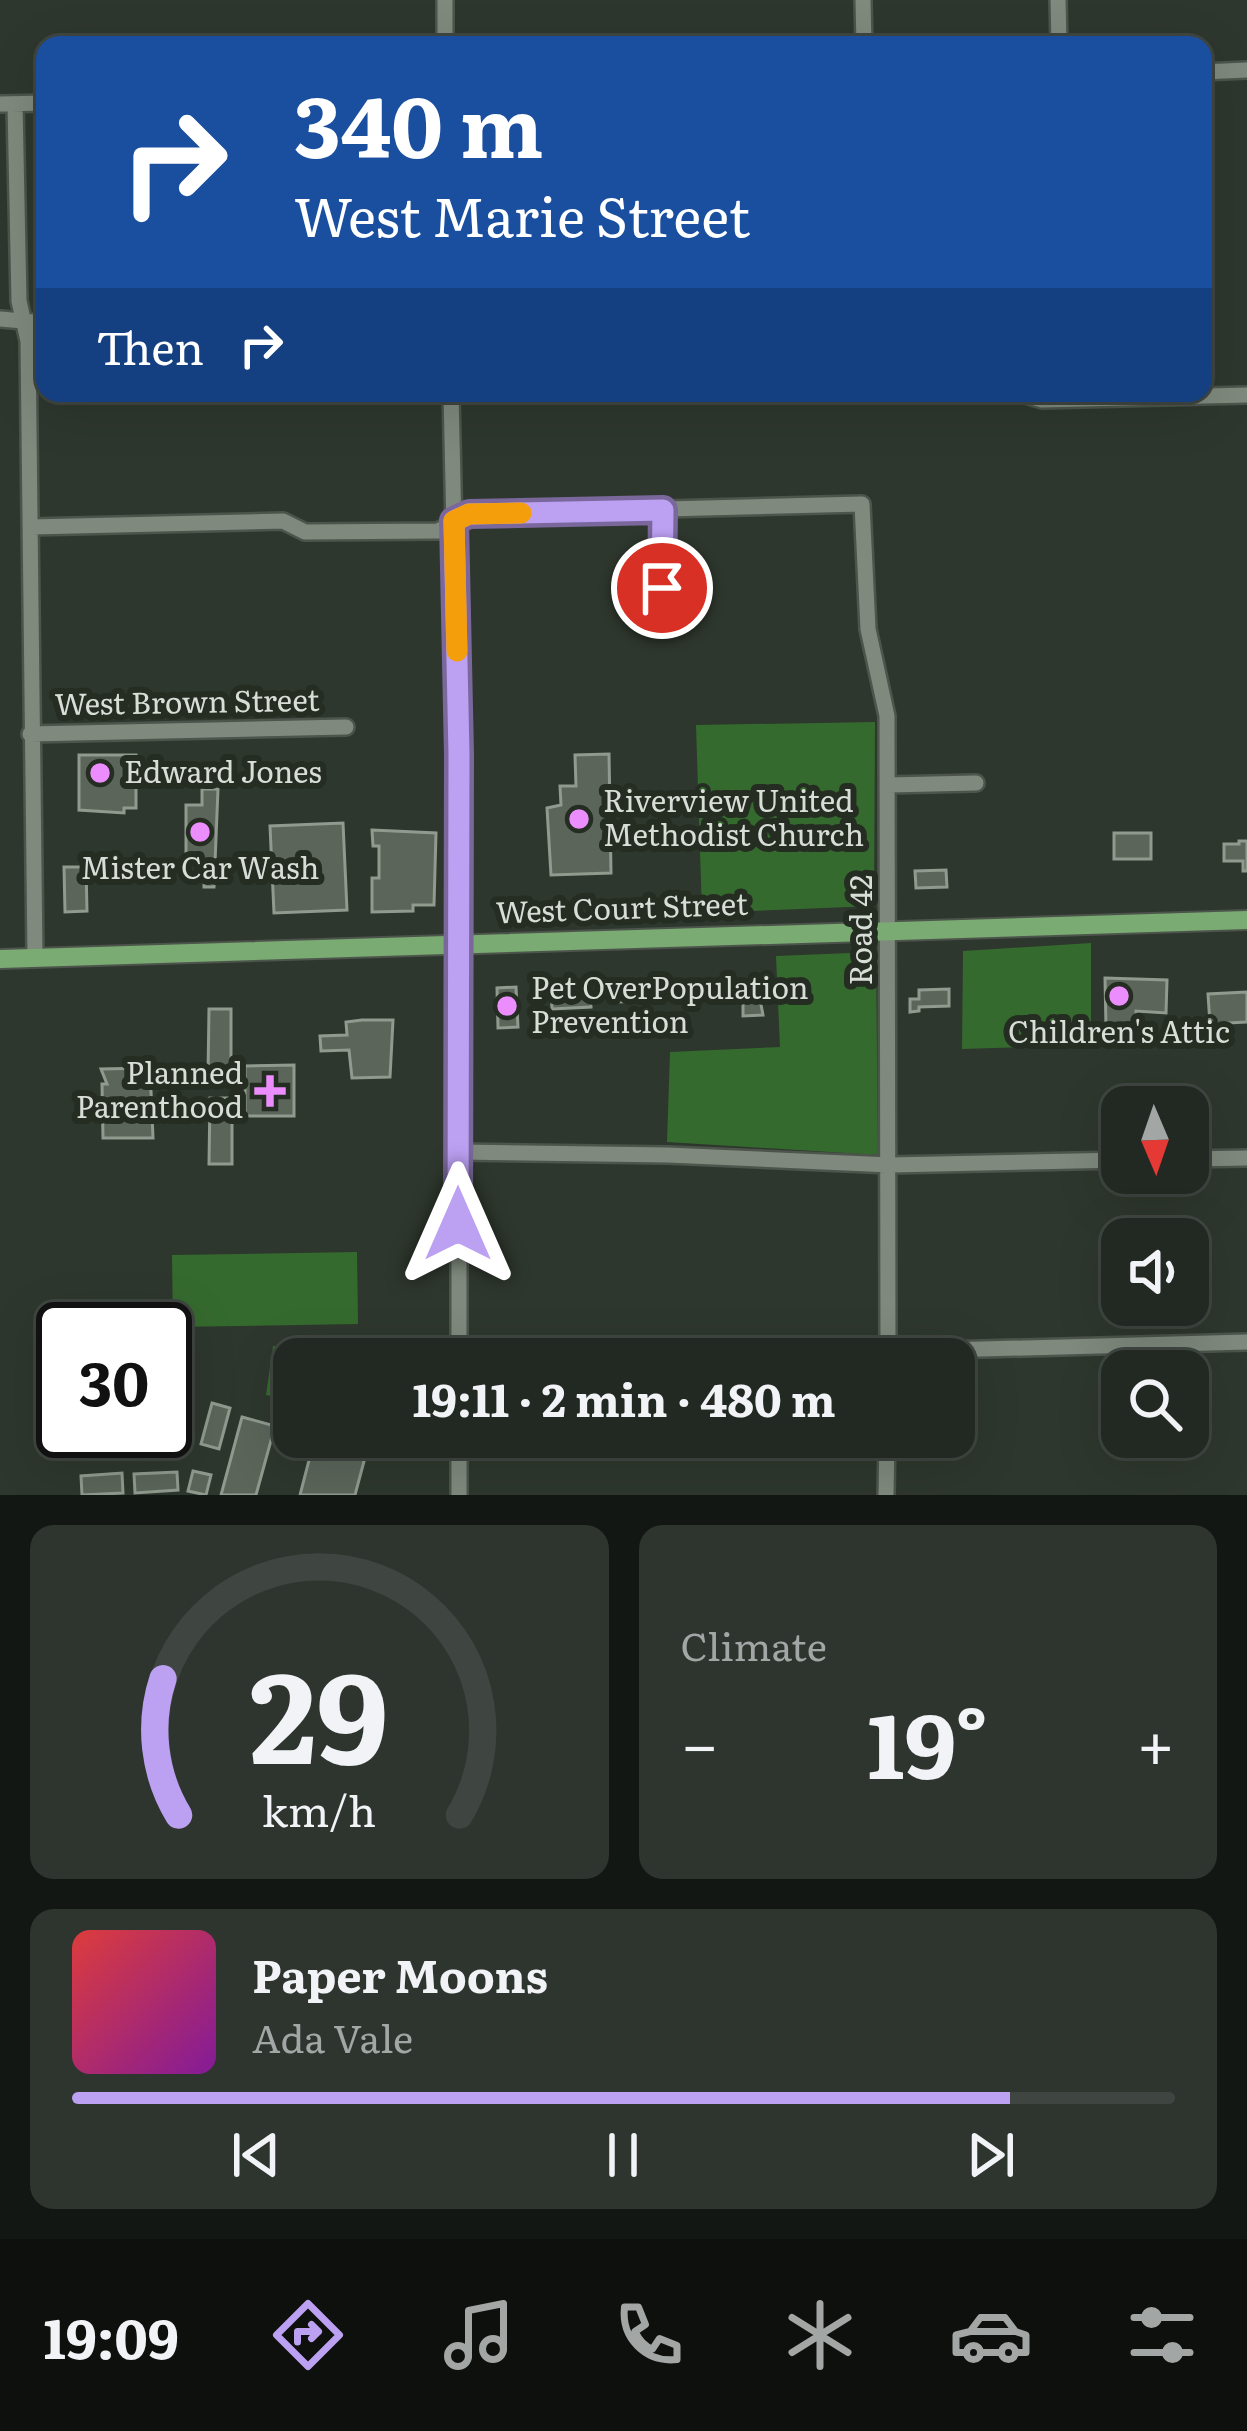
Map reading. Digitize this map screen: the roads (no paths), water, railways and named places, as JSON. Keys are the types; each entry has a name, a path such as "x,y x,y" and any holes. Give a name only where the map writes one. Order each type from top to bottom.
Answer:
{"main road":[{"name":"West Court Street","path":"0,958 1247,920"}],"street":[{"path":"445,0 446,36"},
{"path":"863,0 864,36"},
{"path":"1058,0 1059,36"},
{"path":"1212,72 1247,70"},
{"path":"8,104 19,301 28,341 35,958"},
{"path":"0,319 36,322"},
{"path":"1212,396 1247,395"},
{"path":"451,402 458,1338"},
{"name":"Road 42","path":"663,510 862,504 868,629 887,716 888,1338"},
{"path":"31,527 283,521 305,532 438,531 469,514 663,510 662,626"},
{"name":"West Brown Street","path":"30,734 346,727"},
{"path":"888,785 976,783"},
{"path":"458,1152 890,1165 1101,1160"},
{"path":"1209,1159 1247,1158"},
{"path":"975,1352 1247,1342"},
{"path":"458,1458 458,1495"},
{"path":"886,1495 887,1458"}],"place":[{"name":"Edward Jones","path":"100,773"},
{"name":"Riverview United Methodist Church","path":"579,819"},
{"name":"Mister Car Wash","path":"200,832"},
{"name":"Children's Attic","path":"1119,996"},
{"name":"Pet OverPopulation Prevention","path":"507,1006"},
{"name":"Planned Parenthood","path":"270,1091"}]}
